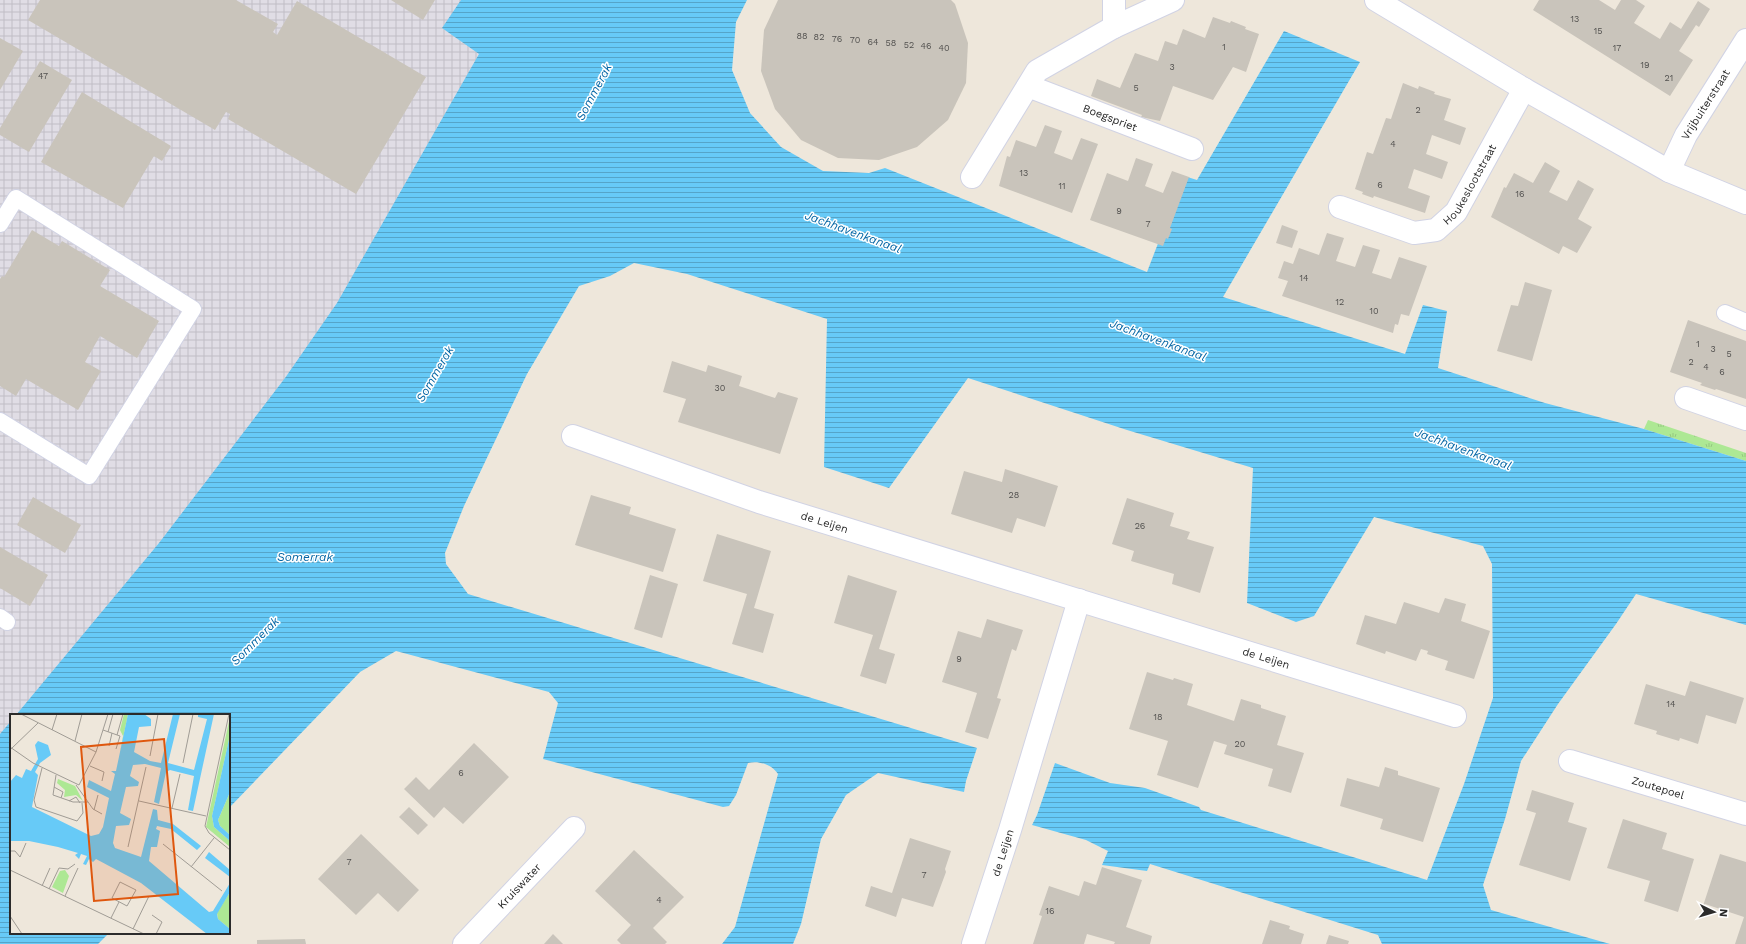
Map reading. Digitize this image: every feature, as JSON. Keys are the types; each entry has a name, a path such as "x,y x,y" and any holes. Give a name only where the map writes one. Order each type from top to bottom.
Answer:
{"street":[{"path":"1114,0 1114,27"},
{"path":"972,177 1037,71 1114,27 1173,0"},
{"path":"1376,0 1524,89 1670,171 1746,204"},
{"name":"Vrijbuiterstraat","path":"1670,171 1686,135 1746,40"},
{"name":"Boegspriet","path":"1028,86 1192,149"},
{"name":"Houkeslootstraat","path":"1340,207 1414,233 1436,230 1456,212 1524,89"},
{"path":"1686,398 1746,419"},
{"name":"de Leijen","path":"573,436 759,502 1455,716"},
{"name":"de Leijen","path":"973,944 1010,830 1079,600"},
{"name":"Zoutepoel","path":"1570,761 1746,814"},
{"name":"Kruiswater","path":"464,944 574,828"}],"lane":[{"path":"0,224 16,198 193,309 89,476 0,421"},
{"path":"1725,313 1746,322"}],"shaded area":[{"path":"0,0 526,0 469,125 61,714 10,714 10,770 0,781"}],"green space":[{"path":"1648,420 1746,453 1746,461 1644,429"}],"water":[{"path":"461,0 747,0 736,22 732,70 750,113 781,147 823,171 869,173 885,168 1147,272 1184,176 1197,180 1284,31 1360,62 1223,297 1405,354 1423,305 1447,311 1438,368 1545,403 1644,429 1746,461 1746,625 1636,594 1558,704 1521,761 1505,819 1483,885 1491,910 1610,944 1382,944 1378,935 1150,864 1147,871 1102,865 1108,851 1086,840 1032,825 1037,815 1055,763 1110,783 1145,788 1199,807 1201,810 1427,880 1464,784 1493,698 1492,564 1483,546 1374,517 1314,616 1296,622 1247,603 1253,468 1127,430 968,378 889,488 824,467 827,319 687,274 634,263 610,276 579,286 527,374 464,506 445,553 446,564 468,594 977,748 964,792 878,773 846,795 821,839 801,924 793,944 722,944 735,927 778,774 765,764 756,762 748,763 736,795 729,806 723,807 543,759 558,703 549,692 396,651 360,672 230,807 230,714 17,714 159,543 285,378 337,303 479,54 442,28"},
{"path":"10,722 10,934 108,934 98,944 0,944 0,734"}],"building":[{"path":"40,0 236,0 278,24 273,32 277,35 297,1 426,77 356,194 228,119 230,114 226,112 215,130 28,20"},
{"path":"391,0 435,0 423,20"},
{"path":"778,0 951,0 955,4 968,43 966,83 948,120 917,147 879,160 838,158 801,140 775,109 761,71 764,30"},
{"path":"1539,0 1599,0 1615,10 1621,0 1636,0 1645,6 1634,23 1660,39 1670,22 1681,29 1698,1 1710,9 1699,27 1696,25 1679,51 1693,60 1670,96 1533,10"},
{"path":"1213,17 1230,23 1231,21 1246,27 1245,29 1259,34 1246,72 1233,67 1213,100 1173,86 1160,121 1141,117 1142,115 1091,96 1097,79 1120,88 1135,53 1158,61 1165,41 1177,45 1183,29 1205,38"},
{"path":"0,38 23,51 0,90"},
{"path":"40,61 72,80 29,152 0,135 0,128"},
{"path":"1403,83 1418,89 1419,86 1435,92 1434,94 1451,99 1444,120 1466,128 1460,145 1432,135 1426,154 1448,162 1442,179 1414,169 1408,188 1430,196 1425,213 1374,196 1373,198 1362,194 1363,192 1355,189 1367,152 1373,154 1386,118 1391,119"},
{"path":"82,92 171,146 162,161 154,156 123,208 41,162"},
{"path":"1045,125 1062,131 1054,153 1072,160 1081,138 1098,144 1072,213 999,186 1007,156 1010,157 1016,140 1036,147"},
{"path":"1136,158 1153,164 1145,186 1163,193 1172,171 1189,177 1170,228 1172,229 1163,246 1090,220 1107,173 1128,181"},
{"path":"1545,162 1560,171 1549,192 1567,201 1578,180 1594,189 1578,219 1592,227 1577,253 1563,246 1559,254 1491,217 1504,187 1506,188 1514,173 1533,183"},
{"path":"1282,225 1298,231 1292,248 1276,243"},
{"path":"32,230 59,246 62,241 110,270 100,286 159,321 137,358 100,336 85,362 101,371 78,410 26,379 16,396 0,386 0,279 2,276 4,277"},
{"path":"1327,233 1344,238 1336,261 1355,267 1363,245 1380,250 1372,273 1391,279 1399,257 1427,266 1409,316 1401,314 1398,325 1395,324 1393,333 1282,296 1288,281 1278,278 1284,261 1293,264 1299,248 1319,255"},
{"path":"1525,282 1552,290 1532,361 1497,351 1511,305 1518,306"},
{"path":"1688,320 1746,341 1746,399 1700,385 1702,383 1670,372"},
{"path":"672,361 706,372 708,365 742,376 739,386 775,398 778,392 798,398 780,454 678,422 686,399 663,392"},
{"path":"1005,469 1058,486 1045,527 1017,518 1012,533 951,514 964,471 1002,482"},
{"path":"591,495 631,507 629,514 676,529 663,572 575,545"},
{"path":"33,497 81,525 65,553 17,525"},
{"path":"1127,498 1174,513 1170,526 1190,532 1187,539 1214,547 1200,593 1172,584 1174,574 1131,561 1134,551 1112,544"},
{"path":"717,534 771,551 754,608 774,614 763,653 732,644 747,594 703,581"},
{"path":"0,547 48,575 30,606 0,588"},
{"path":"650,575 678,584 662,638 634,629"},
{"path":"848,575 897,591 879,649 895,654 886,684 860,676 873,635 834,623"},
{"path":"1445,598 1466,604 1461,621 1490,631 1474,679 1445,670 1448,661 1427,654 1428,651 1421,649 1416,661 1386,651 1385,654 1356,644 1365,615 1396,624 1404,602 1439,613"},
{"path":"987,619 1023,630 1016,651 1012,649 997,698 1001,699 988,739 965,732 977,693 942,682 958,631 981,638"},
{"path":"1147,672 1193,684 1187,705 1234,721 1241,699 1261,705 1261,708 1286,716 1277,745 1304,753 1291,793 1268,786 1273,769 1224,754 1227,745 1214,741 1198,788 1157,775 1168,741 1129,729"},
{"path":"1690,681 1744,698 1736,724 1706,715 1698,744 1680,738 1679,741 1656,734 1657,731 1634,724 1646,684 1685,696"},
{"path":"474,743 509,777 463,824 444,807 434,818 404,789 416,777 429,790"},
{"path":"1385,767 1398,771 1398,775 1440,788 1423,842 1380,829 1383,819 1340,806 1347,778 1379,787"},
{"path":"1532,790 1574,803 1568,822 1587,828 1570,881 1519,865 1536,813 1526,810"},
{"path":"409,807 428,825 418,835 399,817"},
{"path":"1623,819 1667,833 1662,849 1694,859 1678,912 1644,901 1650,881 1607,868"},
{"path":"361,834 419,890 398,912 378,893 356,915 318,879"},
{"path":"910,838 951,851 945,869 946,872 933,907 902,898 896,917 865,906 871,886 892,893"},
{"path":"634,850 684,897 653,928 667,942 665,944 621,944 617,940 631,925 595,891"},
{"path":"1720,854 1746,862 1746,944 1735,944 1744,917 1705,904 1705,907 1703,906"},
{"path":"1102,867 1142,880 1126,927 1152,936 1150,944 1114,944 1115,942 1087,934 1084,944 1033,944 1042,916 1039,915 1049,886 1079,896 1084,881 1096,885"},
{"path":"1270,920 1290,926 1289,929 1304,934 1301,944 1262,944"},
{"path":"553,934 563,944 544,944"},
{"path":"1329,935 1349,941 1348,944 1326,944"},
{"path":"305,939 306,944 257,944 257,940"}],"water label":[{"name":"Sommerak","path":"594,92"},
{"name":"Jachhavenkanaal","path":"853,232"},
{"name":"Jachhavenkanaal","path":"1158,340"},
{"name":"Sommerak","path":"435,374"},
{"name":"Jachhavenkanaal","path":"1463,449"},
{"name":"Somerrak","path":"305,557"},
{"name":"Sommerak","path":"255,641"}]}
